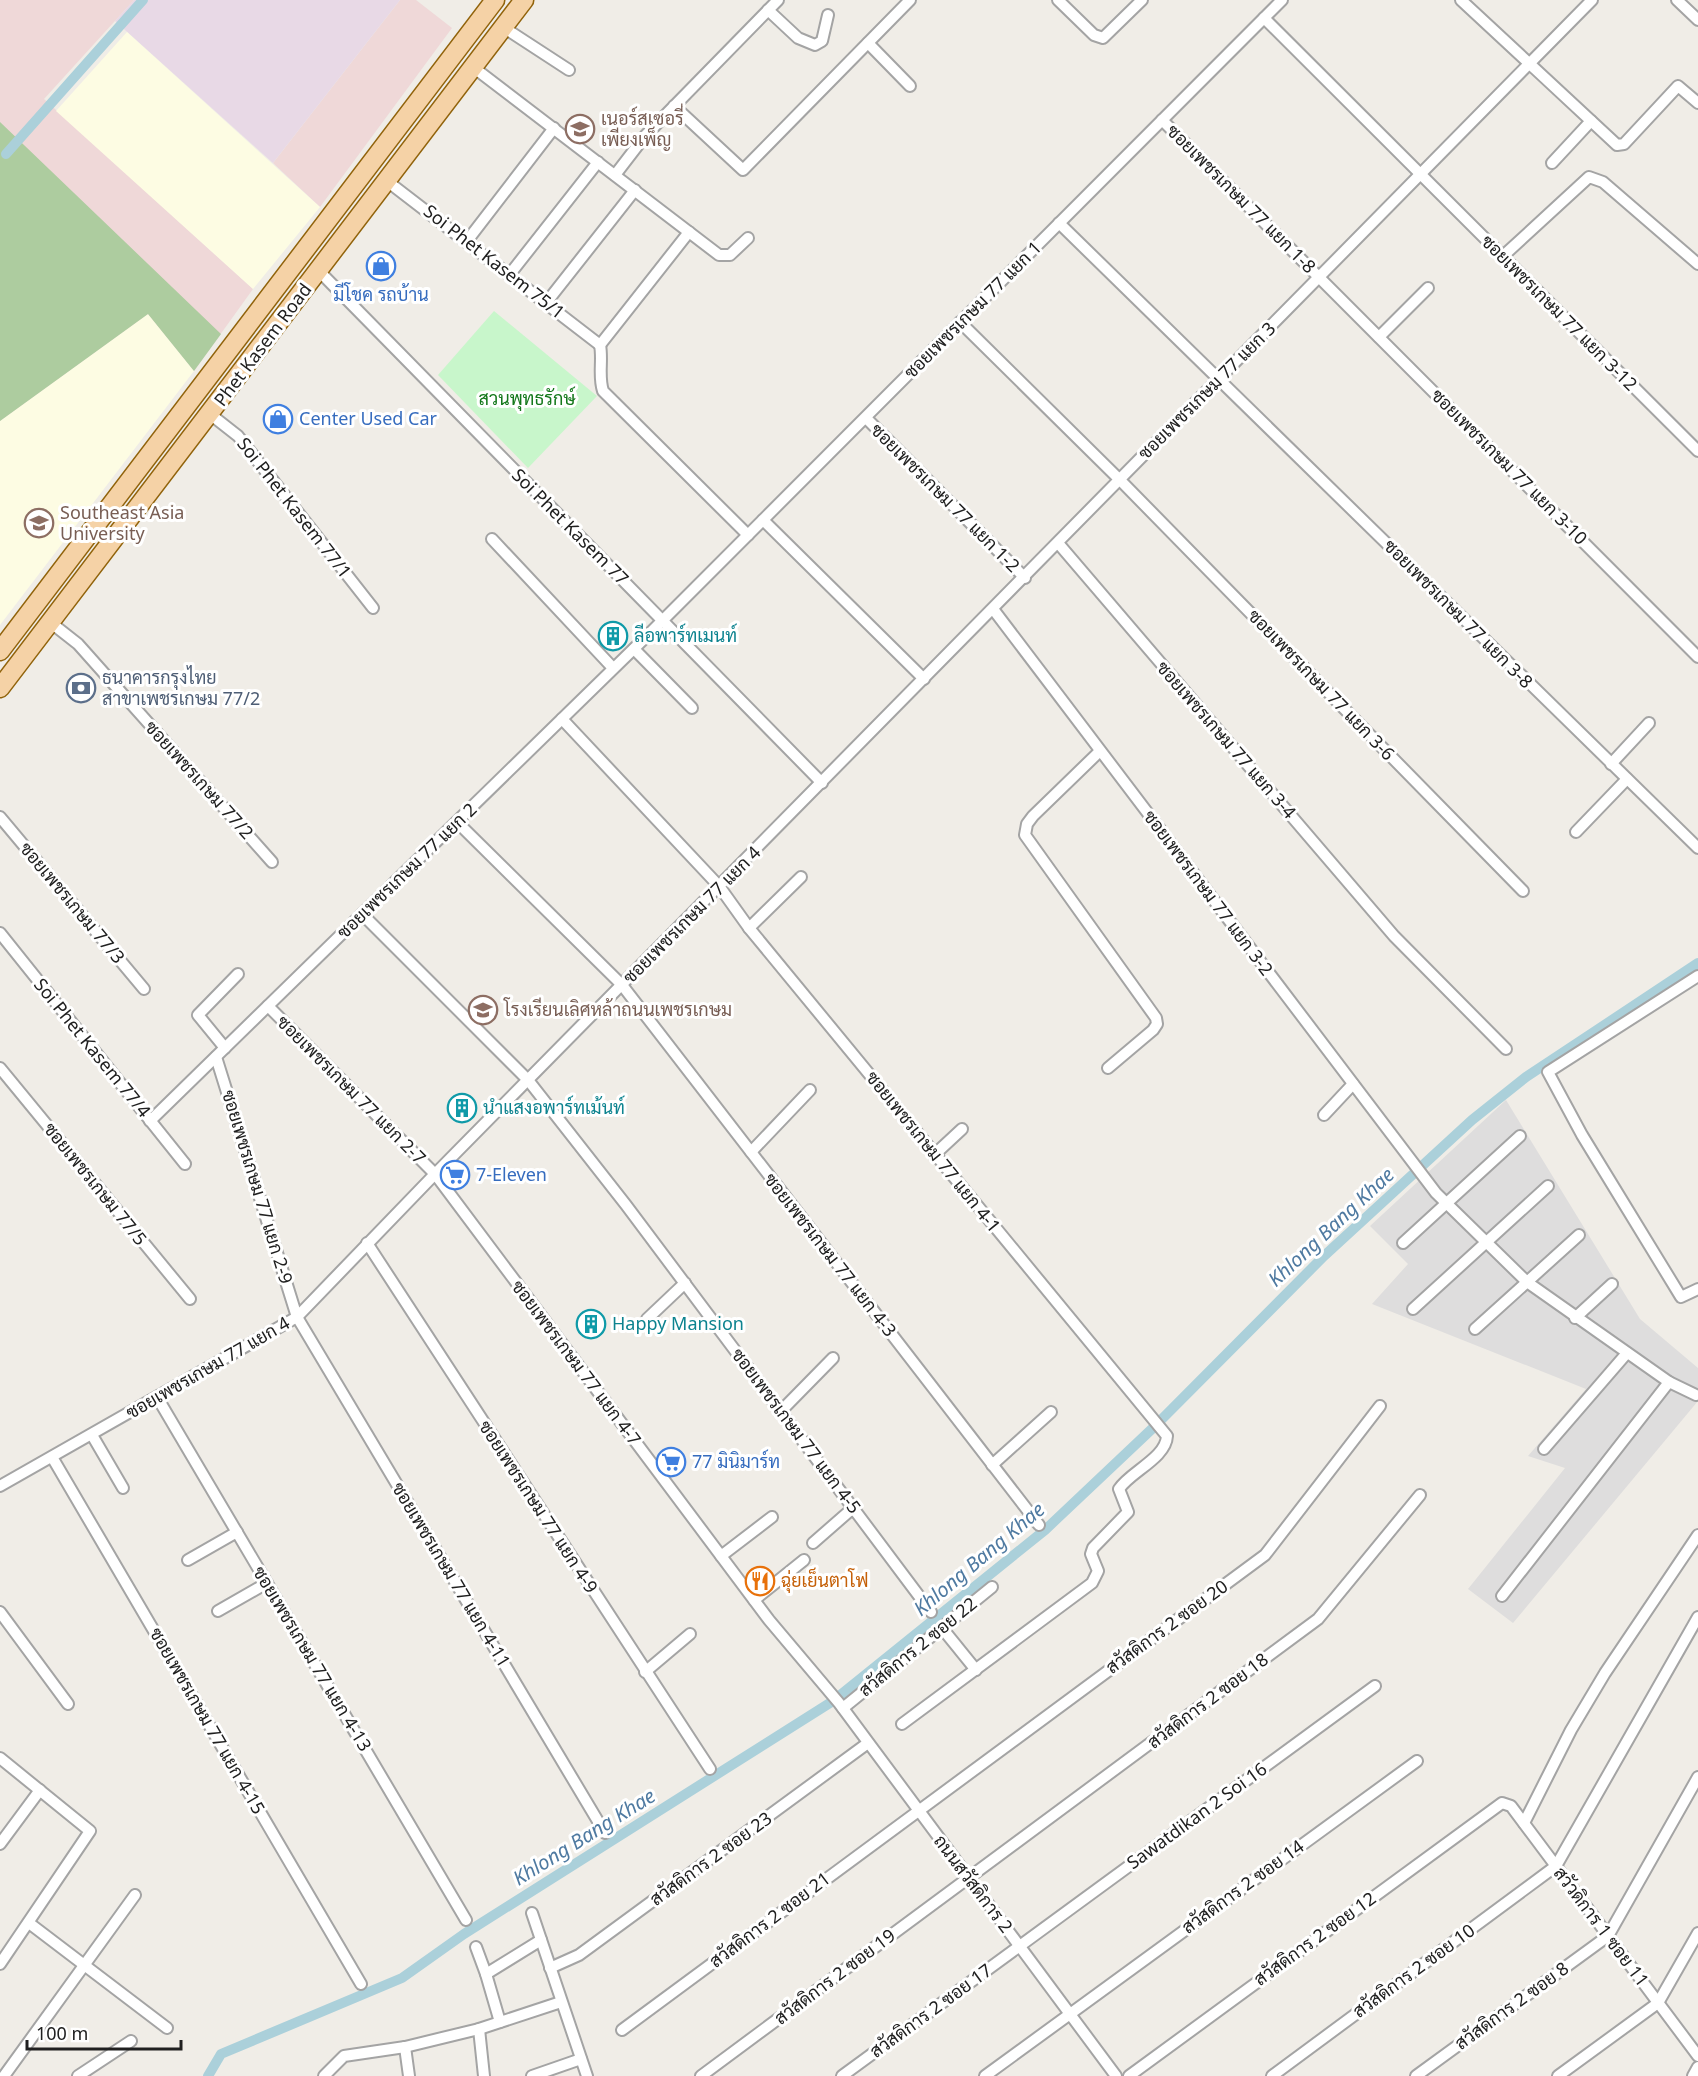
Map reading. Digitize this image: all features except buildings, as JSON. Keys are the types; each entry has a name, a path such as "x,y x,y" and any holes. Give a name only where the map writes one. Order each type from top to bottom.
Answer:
{"main road":[{"name":"Phet Kasem Road","path":"0,651 495,0"},
{"name":"Phet Kasem Road","path":"0,688 524,0"},
{"path":"228,351 246,366"}],"street":[{"path":"615,175 675,106 778,0"},
{"path":"675,106 743,170 910,0"},
{"path":"1058,0 1094,35 1103,38 1142,0"},
{"name":"ซอยเพชรเกษม 77 แยก 1","path":"663,620 1282,0"},
{"path":"1461,0 1617,145 1624,144 1678,86 1698,103"},
{"name":"ซอยเพชรเกษม 77 แยก 3","path":"822,783 1592,0"},
{"path":"1677,0 1698,20"},
{"path":"768,10 798,38 815,45 822,41 828,15"},
{"name":"ซอยเพชรเกษม 77 แยก 3-12","path":"1264,18 1698,451"},
{"path":"503,27 568,70"},
{"path":"868,43 910,86"},
{"path":"473,67 689,232 725,256 735,252 748,238"},
{"name":"ซอยเพชรเกษม 77 แยก 1-8","path":"1162,120 1319,277"},
{"path":"1552,163 1591,121"},
{"path":"466,241 554,128"},
{"path":"510,274 598,162"},
{"path":"1502,257 1589,177 1603,182 1698,264"},
{"name":"Soi Phet Kasem 75/1","path":"387,182 600,345"},
{"path":"546,303 635,190"},
{"name":"ซอยเพชรเกษม 77 แยก 3-8","path":"1059,223 1698,848"},
{"path":"689,232 600,345 600,382 603,391 748,535"},
{"name":"Soi Phet Kasem 77","path":"319,271 822,783"},
{"name":"ซอยเพชรเกษม 77 แยก 3-10","path":"1319,277 1698,657"},
{"path":"1379,336 1428,288"},
{"name":"ซอยเพชรเกษม 77 แยก 3-6","path":"960,322 1120,480 1523,891"},
{"name":"Soi Phet Kasem 77/1","path":"210,414 238,436 373,608"},
{"name":"ซอยเพชรเกษม 77 แยก 1-2","path":"866,418 1025,578"},
{"path":"763,520 924,679"},
{"path":"492,539 613,668"},
{"name":"ซอยเพชรเกษม 77 แยก 3-4","path":"1058,543 1394,936 1506,1049"},
{"name":"ซอยเพชรเกษม 77 แยก 3-2","path":"993,609 1423,1177 1447,1204 1527,1282 1669,1382 1696,1395"},
{"name":"ซอยเพชรเกษม 77 แยก 2","path":"150,1120 663,620"},
{"name":"ซอยเพชรเกษม 77/2","path":"51,622 78,644 272,862"},
{"path":"633,649 692,708"},
{"name":"ซอยเพชรเกษม 77 แยก 4-1","path":"562,719 719,886 749,928 1167,1436 1163,1448 1119,1490 1128,1512 1094,1548 1091,1554 1098,1571 1092,1583 976,1670"},
{"path":"1611,764 1649,723"},
{"path":"1100,751 1033,816 1027,824 1025,835 1155,1018 1157,1024 1153,1030 1108,1068"},
{"path":"1576,832 1627,779"},
{"name":"ซอยเพชรเกษม 77 แยก 4","path":"0,1486 297,1317 367,1243 822,783"},
{"name":"ซอยเพชรเกษม 77/3","path":"0,817 144,989"},
{"name":"ซอยเพชรเกษม 77 แยก 4-3","path":"457,822 622,985 1039,1525"},
{"path":"749,928 801,878"},
{"name":"ซอยเพชรเกษม 77 แยก 4-5","path":"362,914 528,1080 685,1283 931,1612"},
{"name":"Soi Phet Kasem 77/4","path":"0,933 185,1164"},
{"path":"225,1048 198,1015 238,974"},
{"path":"1698,976 1548,1072 1582,1135 1681,1297 1698,1288"},
{"name":"ซอยเพชรเกษม 77 แยก 2-7","path":"268,1006 435,1174"},
{"name":"ซอยเพชรเกษม 77 แยก 2-9","path":"216,1057 297,1317"},
{"name":"ซอยเพชรเกษม 77/5","path":"0,1068 190,1299"},
{"path":"1324,1116 1353,1084"},
{"path":"751,1152 810,1090"},
{"path":"934,1155 962,1129"},
{"path":"1403,1243 1520,1136"},
{"name":"ซอยเพชรเกษม 77 แยก 4-7","path":"435,1174 754,1600 831,1693"},
{"path":"1413,1309 1548,1186"},
{"path":"1475,1329 1579,1235"},
{"name":"ซอยเพชรเกษม 77 แยก 4-9","path":"367,1243 710,1769"},
{"path":"647,1319 685,1283"},
{"path":"1575,1318 1611,1284"},
{"name":"ซอยเพชรเกษม 77 แยก 4-11","path":"297,1317 605,1833"},
{"path":"1544,1449 1627,1353"},
{"path":"781,1411 833,1358"},
{"path":"1502,1596 1669,1382"},
{"name":"ซอยเพชรเกษม 77 แยก 4-13","path":"157,1397 466,1920"},
{"name":"สวัสดิการ 2 ซอย 20","path":"918,1810 1265,1555 1380,1406"},
{"path":"992,1465 1051,1412"},
{"path":"92,1435 123,1488"},
{"name":"ซอยเพชรเกษม 77 แยก 4-15","path":"52,1457 361,1984"},
{"name":"สวัสดิการ 2 ซอย 18","path":"968,1878 1318,1619 1420,1495"},
{"path":"813,1543 853,1508"},
{"path":"721,1556 772,1517"},
{"path":"188,1560 237,1532"},
{"path":"1524,1823 1588,1702 1698,1535"},
{"path":"754,1600 804,1560"},
{"path":"218,1611 267,1583"},
{"name":"สวัสดิการ 2 ซอย 22","path":"843,1708 992,1587"},
{"path":"0,1612 68,1704"},
{"path":"1556,1866 1698,1617"},
{"path":"902,1724 976,1670 942,1628"},
{"path":"645,1672 690,1634"},
{"name":"Sawatdikan 2 Soi 16","path":"1020,1946 1375,1686"},
{"name":"ถนนสวัสดิการ 2","path":"831,1693 1116,2076"},
{"name":"สวัสดิการ 2 ซอย 23","path":"550,1968 579,1955 868,1743"},
{"path":"0,1758 90,1831 0,1964"},
{"name":"สวัสดิการ 2 ซอย 14","path":"985,2076 1417,1761"},
{"path":"1608,1936 1698,1777"},
{"path":"0,1844 39,1790"},
{"name":"สวัวดิการ 1 ซอย 11","path":"1502,1803 1508,1803 1524,1823 1698,2056"},
{"name":"สวัสดิการ 2 ซอย 12","path":"1129,2076 1502,1803"},
{"name":"สวัสดิการ 2 ซอย 21","path":"622,2030 918,1810"},
{"name":"สวัสดิการ 2 ซอย 10","path":"1272,2076 1556,1866"},
{"name":"สวัสดิการ 2 ซอย 19","path":"701,2076 968,1878"},
{"path":"4,2076 135,1895"},
{"path":"532,1913 587,2076"},
{"path":"29,1923 167,2028"},
{"path":"1558,2076 1658,2003 1698,1933"},
{"name":"สวัสดิการ 2 ซอย 8","path":"1416,2076 1608,1936"},
{"path":"486,1974 541,1940"},
{"name":"สวัสดิการ 2 ซอย 17","path":"842,2076 1020,1946"},
{"path":"476,1947 500,2022"},
{"path":"330,2074 344,2056 405,2047 479,2029 561,2001"},
{"path":"479,2029 484,2076"},
{"path":"78,2076 131,2041"},
{"path":"405,2047 409,2076"},
{"path":"532,2076 581,2059"},
{"path":"1693,2076 1698,2067"}],"shaded area":[{"path":"0,0 134,0 44,99 253,289 194,371 148,314 0,421"},
{"path":"134,0 400,0 273,163 115,21"},
{"path":"400,0 416,0 452,28 320,207 273,163"},
{"path":"127,32 320,207 253,289 56,111"},
{"name":"Southeast Asia University","path":"148,314 194,371 0,625 0,421"},
{"path":"1506,1100 1640,1319 1698,1368 1698,1401 1513,1623 1468,1589 1565,1468 1528,1456 1586,1389 1372,1304 1408,1264 1370,1226"}],"green space":[{"path":"0,122 221,334 194,371 148,314 0,421"},
{"name":"สวนพุทธรักษ์","path":"494,311 597,396 528,468 438,375"}],"waterway":[{"path":"6,154 143,0"},
{"name":"Khlong Bang Khae","path":"208,2076 221,2054 402,1978 464,1934 833,1701 1045,1530 1154,1427 1324,1256 1472,1120 1526,1077 1698,963"}],"place":[{"name":"เนอร์สเซอรี่ เพียงเพ็ญ","path":"580,129"},
{"name":"มีโชค รถบ้าน","path":"381,266"},
{"name":"Center Used Car","path":"278,419"},
{"name":"Southeast Asia University","path":"39,523"},
{"name":"ลีอพาร์ทเมนท์","path":"613,636"},
{"name":"ธนาคารกรุงไทย สาขาเพชรเกษม 77/2","path":"81,688"},
{"name":"โรงเรียนเลิศหล้าถนนเพชรเกษม","path":"483,1010"},
{"name":"นำแสงอพาร์ทเม้นท์","path":"462,1108"},
{"name":"7-Eleven","path":"455,1175"},
{"name":"Happy Mansion","path":"591,1324"},
{"name":"77 มินิมาร์ท","path":"671,1462"},
{"name":"ฉุ่ยเย็นตาโฟ","path":"760,1581"}]}
